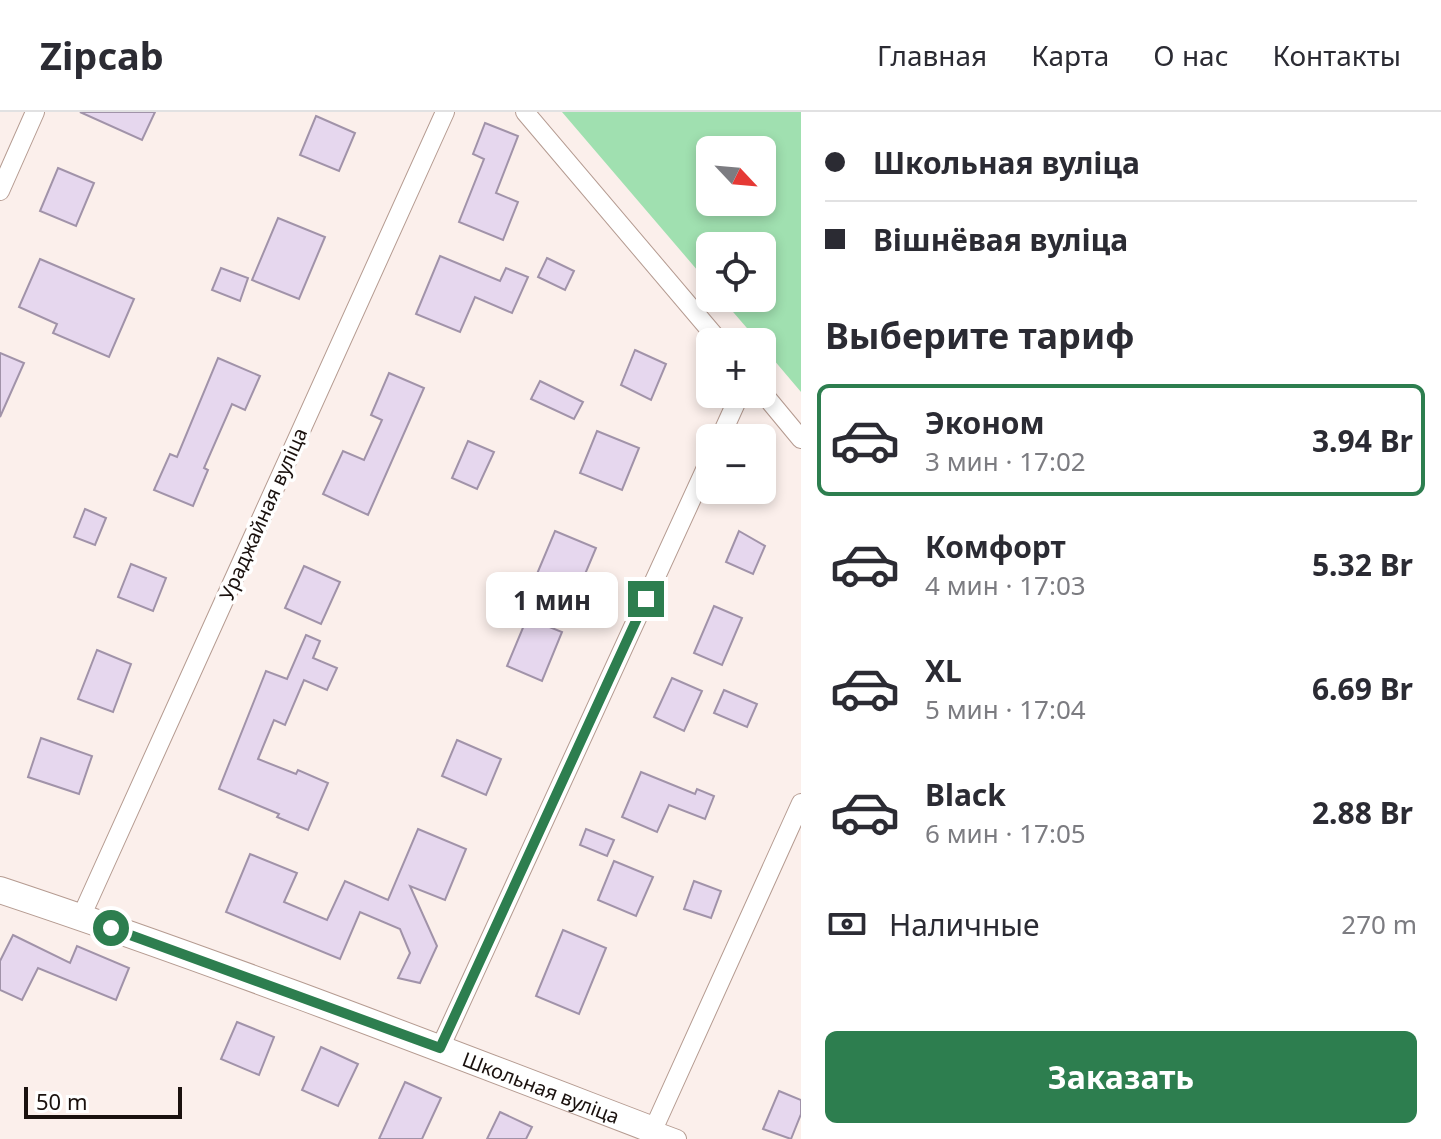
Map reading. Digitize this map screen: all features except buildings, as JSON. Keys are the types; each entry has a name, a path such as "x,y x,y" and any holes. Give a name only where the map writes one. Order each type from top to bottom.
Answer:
{"street":[{"path":"0,191 35,112"},
{"name":"Ураджайная вуліца","path":"81,917 445,112"},
{"path":"525,112 708,328"},
{"path":"775,408 801,439"},
{"path":"440,1048 696,490"},
{"path":"665,1134 801,803"},
{"name":"Школьная вуліца","path":"0,890 440,1048 665,1134"}],"green space":[{"path":"562,112 801,112 801,392 776,363 776,328 747,328 733,312 776,312 776,232 696,232 696,269"}],"route":[{"path":"111,928 440,1048 646,599"}]}
